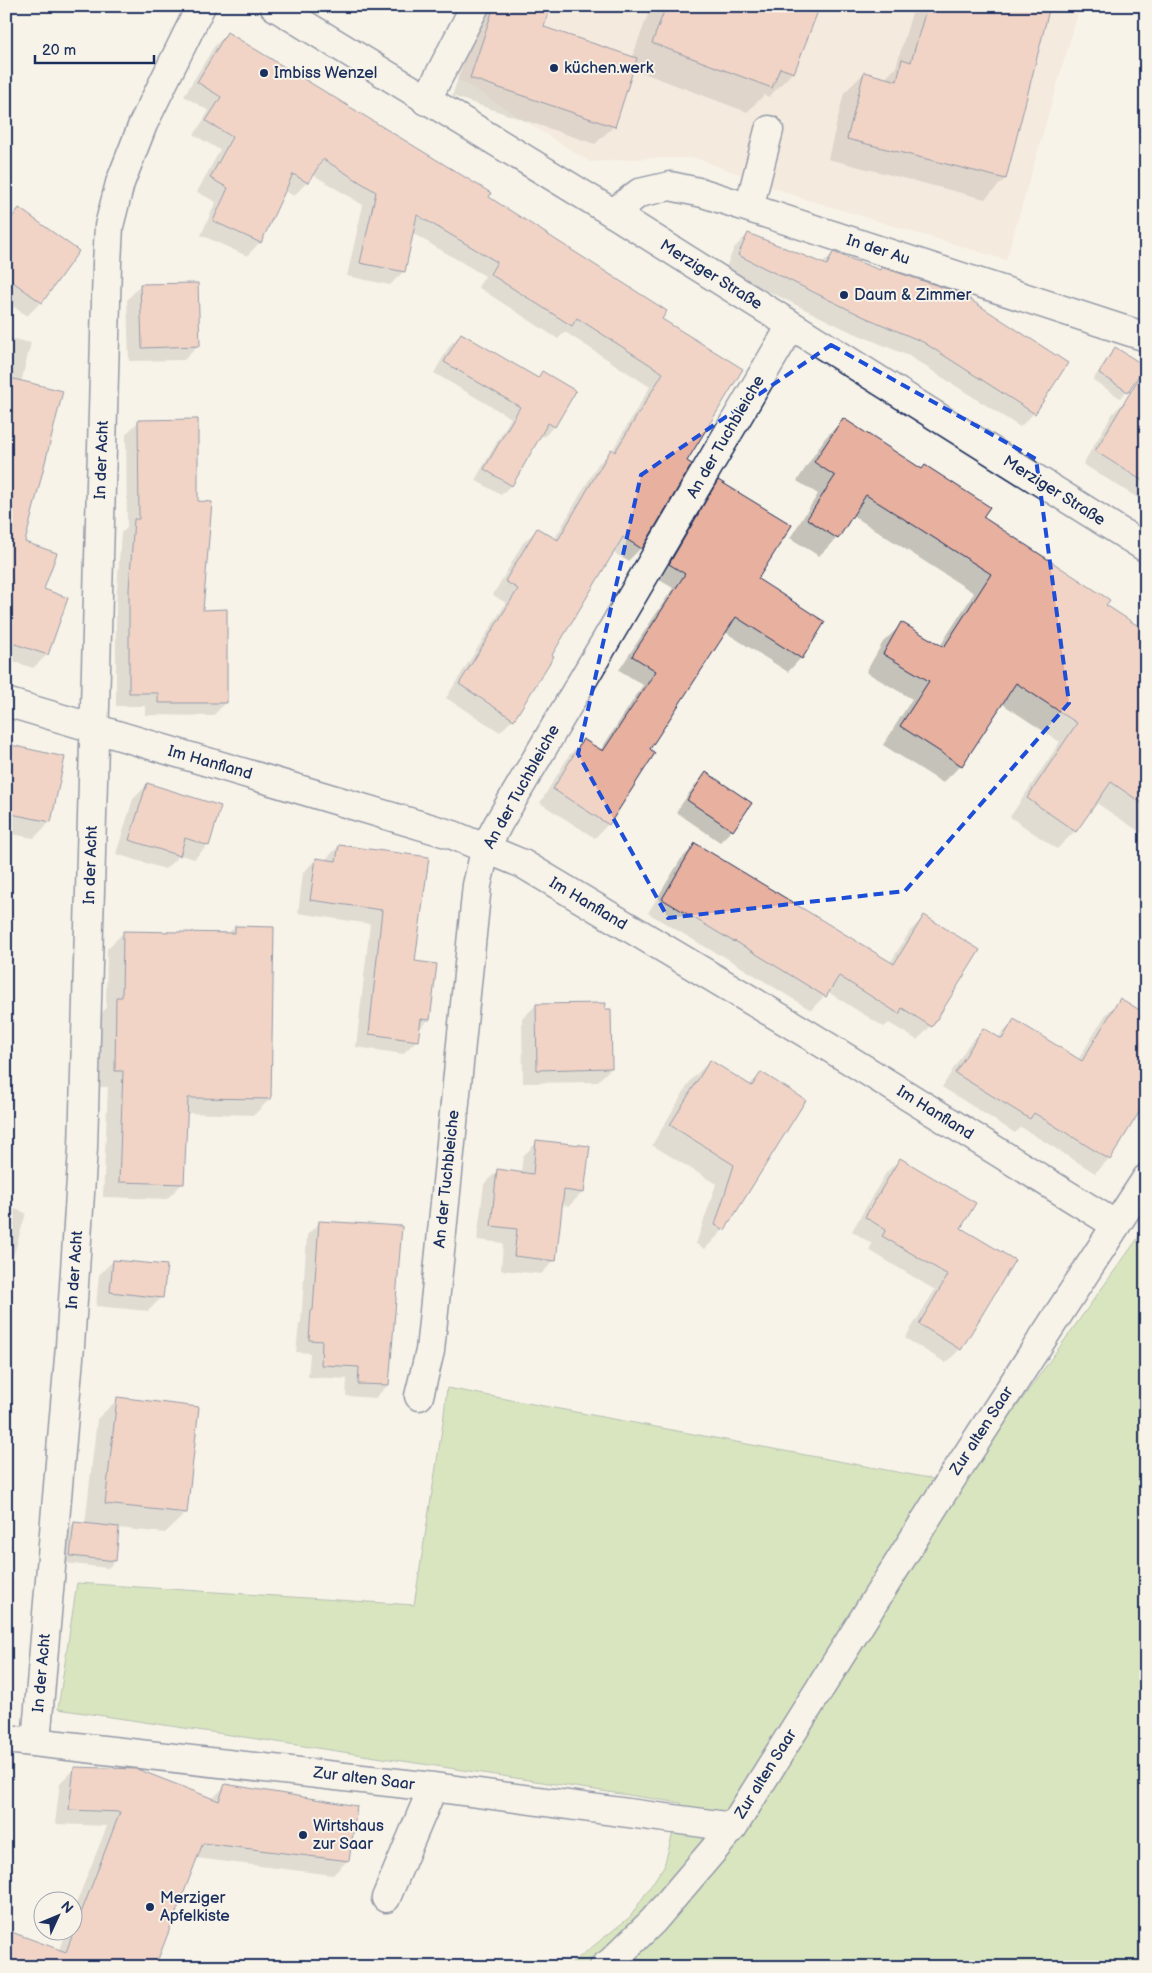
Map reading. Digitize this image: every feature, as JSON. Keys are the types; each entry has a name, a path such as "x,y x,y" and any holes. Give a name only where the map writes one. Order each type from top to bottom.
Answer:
{"street":[{"name":"In der Acht","path":"36,1742 70,1346 83,1148 106,283 110,226 120,183 144,124 201,6"},
{"name":"Merziger Straße","path":"274,6 426,101 613,213 1146,548"},
{"path":"426,101 474,6"},
{"path":"749,208 769,130"},
{"name":"In der Au","path":"613,213 639,193 670,186 703,193 1146,337"},
{"name":"An der Tuchbleiche","path":"419,1396 430,1351 477,884 486,848 513,798 791,326"},
{"name":"Im Hanfland","path":"6,702 454,835 522,864 792,1025 1116,1225"},
{"name":"Zur alten Saar","path":"6,1739 433,1787 733,1827 943,1492 1146,1180"},
{"path":"386,1898 433,1787"},
{"path":"604,1967 653,1921 733,1827"}],"highlighted area":[{"path":"831,345 1036,459 1069,703 905,891 668,918 578,754 641,475"}],"shaded area":[{"path":"485,6 1080,6 1006,260 799,197 696,158 651,158 590,162 453,76"}],"green space":[{"path":"1146,1227 1146,1967 567,1967 630,1917 664,1866 681,1803 58,1709 77,1583 414,1605 447,1388 961,1484"}],"building":[{"name":"küchen.werk","path":"494,6 550,6 544,27 637,58 615,127 470,78"},
{"path":"666,6 820,6 794,73 780,68 772,88 652,43"},
{"path":"927,6 1050,6 1006,179 847,139 864,72 897,81 902,59 911,62"},
{"path":"227,32 491,193 489,197 667,311 662,319 743,369 687,461 692,464 642,549 623,537 552,655 554,656 514,720 459,684 518,589 505,581 537,528 558,540 611,449 615,452 663,373 577,318 572,326 490,274 497,262 417,215 405,272 360,263 376,192 323,159 308,183 293,174 261,243 213,221 228,188 210,178 232,137 206,121 221,97 197,82"},
{"path":"19,208 79,251 42,303 6,277 6,226"},
{"path":"748,233 827,265 833,252 880,270 881,267 960,293 1068,363 1035,414 923,342 862,316 738,255"},
{"path":"198,283 200,346 142,348 140,284"},
{"path":"461,333 538,378 542,371 576,391 555,427 548,423 512,486 484,469 520,407 444,362"},
{"path":"1115,347 1145,366 1128,392 1099,373"},
{"path":"1146,366 1146,483 1095,451"},
{"path":"6,377 63,391 25,542 57,553 44,589 68,598 48,655 6,641"},
{"path":"843,418 922,469 925,465 990,507 983,517 1110,600 1106,605 1146,631 1146,806 1111,782 1076,832 1027,798 1077,723 1016,683 962,766 900,726 929,681 883,654 901,622 944,647 991,574 866,495 838,539 807,519 835,476 814,462"},
{"path":"198,419 198,501 212,502 203,610 227,609 227,703 158,703 158,693 129,693 129,589 134,519 139,519 138,420"},
{"path":"718,480 792,525 758,579 825,622 802,659 736,617 650,749 655,753 609,825 553,789 583,739 603,751 656,671 632,656 685,574 669,564"},
{"path":"6,744 65,757 51,822 6,813"},
{"path":"706,772 752,803 733,831 687,800"},
{"path":"147,783 221,806 209,846 185,838 180,856 129,840"},
{"path":"695,843 894,964 924,915 980,950 932,1027 902,1008 899,1014 839,976 826,997 662,899"},
{"path":"339,845 429,857 415,961 437,964 430,1020 421,1019 418,1041 369,1034 382,910 310,900 316,858 336,861"},
{"path":"235,926 274,927 271,1099 188,1098 184,1184 119,1182 123,1071 115,1071 116,997 122,997 123,931 235,933"},
{"path":"1120,998 1146,1014 1146,1101 1110,1160 1034,1113 1030,1119 955,1073 983,1028 1002,1039 1014,1019 1082,1061"},
{"path":"606,1003 605,1009 611,1009 612,1068 537,1070 536,1004"},
{"path":"710,1060 752,1086 761,1072 806,1100 725,1230 715,1225 734,1165 670,1125"},
{"path":"536,1140 590,1146 584,1193 564,1190 556,1261 514,1256 517,1229 491,1226 497,1169 533,1174"},
{"path":"900,1158 976,1203 961,1228 1015,1260 961,1350 919,1324 948,1275 882,1236 886,1230 865,1217"},
{"path":"319,1221 402,1226 389,1385 358,1384 359,1367 321,1365 322,1341 309,1340"},
{"path":"113,1260 167,1265 163,1298 110,1292"},
{"path":"117,1397 199,1407 187,1513 105,1504"},
{"path":"74,1522 119,1527 116,1561 70,1556"},
{"path":"74,1767 137,1769 219,1801 225,1784 357,1806 349,1861 203,1843 155,1967 6,1967 6,1930 66,1952 71,1940 82,1940 82,1911 120,1812 69,1810"}],"place":[{"name":"küchen.werk","path":"554,68"},
{"name":"Imbiss Wenzel","path":"264,73"},
{"name":"Daum & Zimmer","path":"844,295"},
{"name":"Wirtshaus zur Saar","path":"303,1835"},
{"name":"Merziger Apfelkiste","path":"150,1907"}]}
